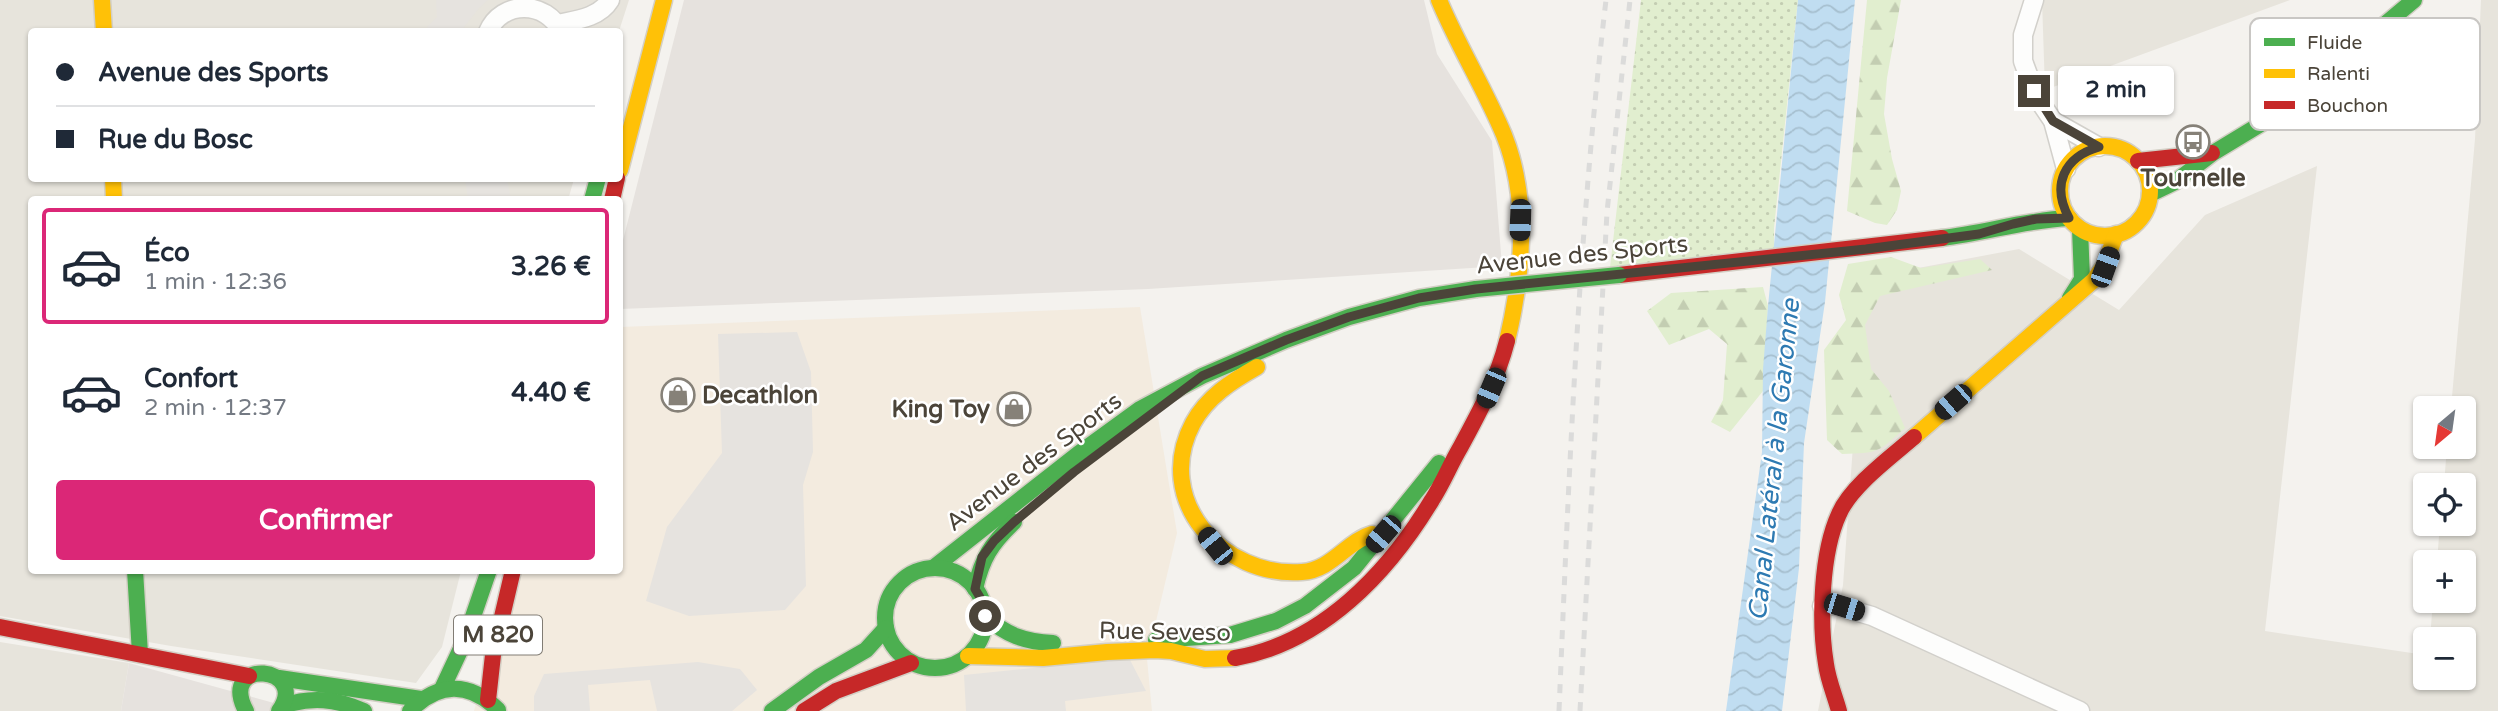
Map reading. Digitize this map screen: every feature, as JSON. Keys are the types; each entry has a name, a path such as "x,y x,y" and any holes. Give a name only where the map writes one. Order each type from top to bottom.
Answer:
{"main road":[{"path":"102,0 104,28"},
{"path":"623,158 664,0"},
{"name":"Rue Seveso","path":"968,656 1044,658 1124,650 1172,651 1196,658 1217,660 1266,650 1303,634 1362,590 1389,562 1428,508 1493,383 1508,338 1519,261 1519,188 1512,154 1502,126 1461,52 1439,0"},
{"path":"2392,18 2414,0"},
{"path":"2150,194 2175,182 2213,153 2251,130"},
{"path":"2013,224 2036,219 2075,223 2092,234 2116,234 2129,229 2140,220 2147,208 2150,194 2145,171 2138,161 2127,152 2114,147 2099,147 2086,150 2066,169 2060,188 2061,199 2075,223 2082,279 2068,301"},
{"path":"2138,161 2213,153"},
{"path":"2013,224 2037,202 2060,188"},
{"name":"Avenue des Sports","path":"933,568 1129,417 1202,376 1286,340 1349,317 1419,298 1476,289 1866,249 1979,234 2013,224"},
{"path":"1839,711 1826,665 1822,606 1827,556 1839,513 1863,482 2068,301 2092,285 2105,267 2116,234"},
{"path":"1349,317 1230,382 1211,399 1188,433 1183,454 1183,479 1188,503 1198,524 1215,546 1238,562 1260,570 1283,574 1307,572 1331,562 1369,534 1383,534"},
{"name":"Avenue des Sports","path":"975,589 982,557 1014,522 1074,472 1202,376"},
{"name":"Rue Seveso","path":"985,616 1009,637 1032,643 1230,635 1276,621 1305,606 1354,568 1435,468 1468,432"},
{"path":"933,568 952,571 969,581 975,589 981,599 985,616 984,631 978,645 968,656 942,668 928,668 911,663 895,648 886,628 885,611 889,597 897,585 908,576 933,568"},
{"path":"135,574 140,654"},
{"name":"M 820","path":"442,689 465,640 488,574"},
{"name":"M 820","path":"493,705 493,655 512,574"},
{"path":"0,627 249,676"},
{"path":"772,711 828,671 867,651 878,641 886,628"},
{"path":"804,711 836,691 911,663"},
{"path":"212,668 239,691"},
{"path":"246,711 239,699 242,682 249,676 264,671 279,678 415,705 442,689 461,688 472,691 493,705"},
{"path":"279,678 286,696 281,709"},
{"path":"281,709 300,700 319,698 336,700 364,711"}],"street":[{"path":"490,28 498,15 520,5 541,10 559,28 594,15 610,0"},
{"path":"2034,0 2023,35 2023,61 2036,96 2053,121 2066,169"},
{"path":"2053,121 2099,147"},
{"path":"1822,606 1834,605 1872,616 2080,711"}],"shaded area":[{"path":"0,0 629,0 620,28 28,28 28,182 573,182 569,196 28,196 28,574 460,574 442,647 416,683 171,646 0,616"},
{"path":"436,0 488,0 463,28 427,28 437,17"},
{"path":"684,0 1424,0 1437,54 1492,141 1502,266 1148,289 623,309 623,240"},
{"path":"2042,0 2290,0 2045,90"},
{"path":"2481,0 2498,0 2498,711 1818,711 1843,585 1865,278 2019,249 2119,310 2205,215 2317,166 2265,631 2413,653 2413,690 2476,690 2476,627 2431,627 2432,613 2476,613 2476,550 2438,550 2439,536 2476,536 2476,473 2445,473 2446,459 2476,459 2476,396 2452,396 2475,130 2480,130"},
{"path":"465,182 508,182 510,196 468,196"},
{"path":"1140,307 1177,533 1147,659 1152,711 474,711 512,574 623,574 623,327"},
{"path":"797,332 811,372 813,452 803,485 806,586 785,610 689,616 646,601 667,527 722,453 718,334"},
{"path":"0,642 129,663 121,711 0,711"},
{"path":"1129,658 1146,691 1065,701 1066,711 966,711 964,675"},
{"path":"698,662 740,669 757,690 732,711 657,711 650,680 588,685 590,711 534,711 534,696 544,674"},
{"path":"129,663 303,711 121,711"}],"green space":[{"path":"1641,0 1798,0 1774,228 1774,257 1609,276"},
{"path":"1867,0 1901,0 1887,78 1884,114 1901,191 1897,210 1887,225 1847,211"},
{"path":"1891,257 1921,268 1980,259 1992,270 1880,296 1865,325 1871,369 1889,391 1905,428 1877,450 1842,454 1827,440 1824,350 1846,320 1839,295 1848,264"},
{"path":"1763,287 1768,306 1763,391 1730,432 1711,422 1723,400 1727,344 1709,329 1669,345 1647,311 1671,293"}],"water":[{"name":"Canal Latéral à la Garonne","path":"1798,0 1855,0 1825,302 1804,443 1799,568 1782,711 1726,711 1762,452 1763,369 1768,306"}],"railway":[{"path":"1559,711 1581,266 1606,0"},
{"path":"1580,711 1607,212 1630,0"}],"traffic: fast":[{"path":"2392,18 2414,0"},
{"path":"2150,194 2175,182 2213,153 2251,130"},
{"path":"593,196 597,182"},
{"path":"1942,238 2069,218"},
{"path":"2070,298 2082,279 2080,229"},
{"path":"1476,289 1619,275"},
{"path":"933,568 1140,409 1202,376 1286,340 1349,317 1419,298 1476,289"},
{"path":"1156,640 1230,635 1276,621 1305,606 1354,568 1439,463"},
{"path":"975,589 988,552 1014,522"},
{"path":"935,568 963,576 977,590 985,618 977,646 963,660 935,668 907,660 893,646 885,618 893,590 907,576 935,568"},
{"path":"135,574 140,654"},
{"path":"442,689 465,640 488,574"},
{"path":"985,616 1016,636 1053,643"},
{"path":"772,711 819,677 866,650 886,628"},
{"path":"246,711 240,693 243,681 252,675 264,674 275,677 283,684 286,696 279,711"},
{"path":"279,678 421,699"},
{"path":"410,711 431,695 454,689 476,694 498,710"},
{"path":"283,706 324,700 364,711"}],"traffic: slow":[{"path":"102,0 104,28"},
{"path":"623,158 664,0"},
{"path":"1439,0 1504,135 1518,185 1521,211 1520,264 1507,341"},
{"path":"2105,146 2130,154 2142,166 2150,191 2142,216 2130,228 2105,236 2080,228 2068,216 2060,191 2068,166 2080,154 2105,146"},
{"path":"113,182 114,196"},
{"path":"1914,437 2094,280 2104,266 2116,234"},
{"path":"1257,367 1229,384 1205,405 1193,423 1183,452 1182,480 1189,506 1202,529 1222,548 1246,562 1273,570 1302,572 1322,566 1372,534"},
{"path":"968,656 1043,658 1155,650 1205,659 1235,658"}],"traffic: jam":[{"path":"2138,161 2212,153"},
{"path":"613,196 616,182"},
{"path":"1619,275 1942,238"},
{"path":"1235,658 1267,650 1324,621 1350,601 1395,553 1440,487 1487,396 1507,341"},
{"path":"1839,711 1827,670 1824,647 1822,608 1828,548 1845,503 1872,472 1914,437"},
{"path":"488,700 493,655 512,574"},
{"path":"0,627 249,676"},
{"path":"804,711 836,691 911,663"}],"place":[{"name":"Tournelle","path":"2193,142"},
{"name":"Decathlon","path":"678,395"},
{"name":"King Toy","path":"1014,409"}],"route":[{"path":"985,616 984,607 975,589 982,557 1014,522 1074,472 1202,376 1286,340 1349,317 1419,298 1476,289 1866,249 1979,234 2036,219 2069,218 2061,199 2062,178 2075,158 2086,150 2099,147 2053,121 2034,91"}]}
